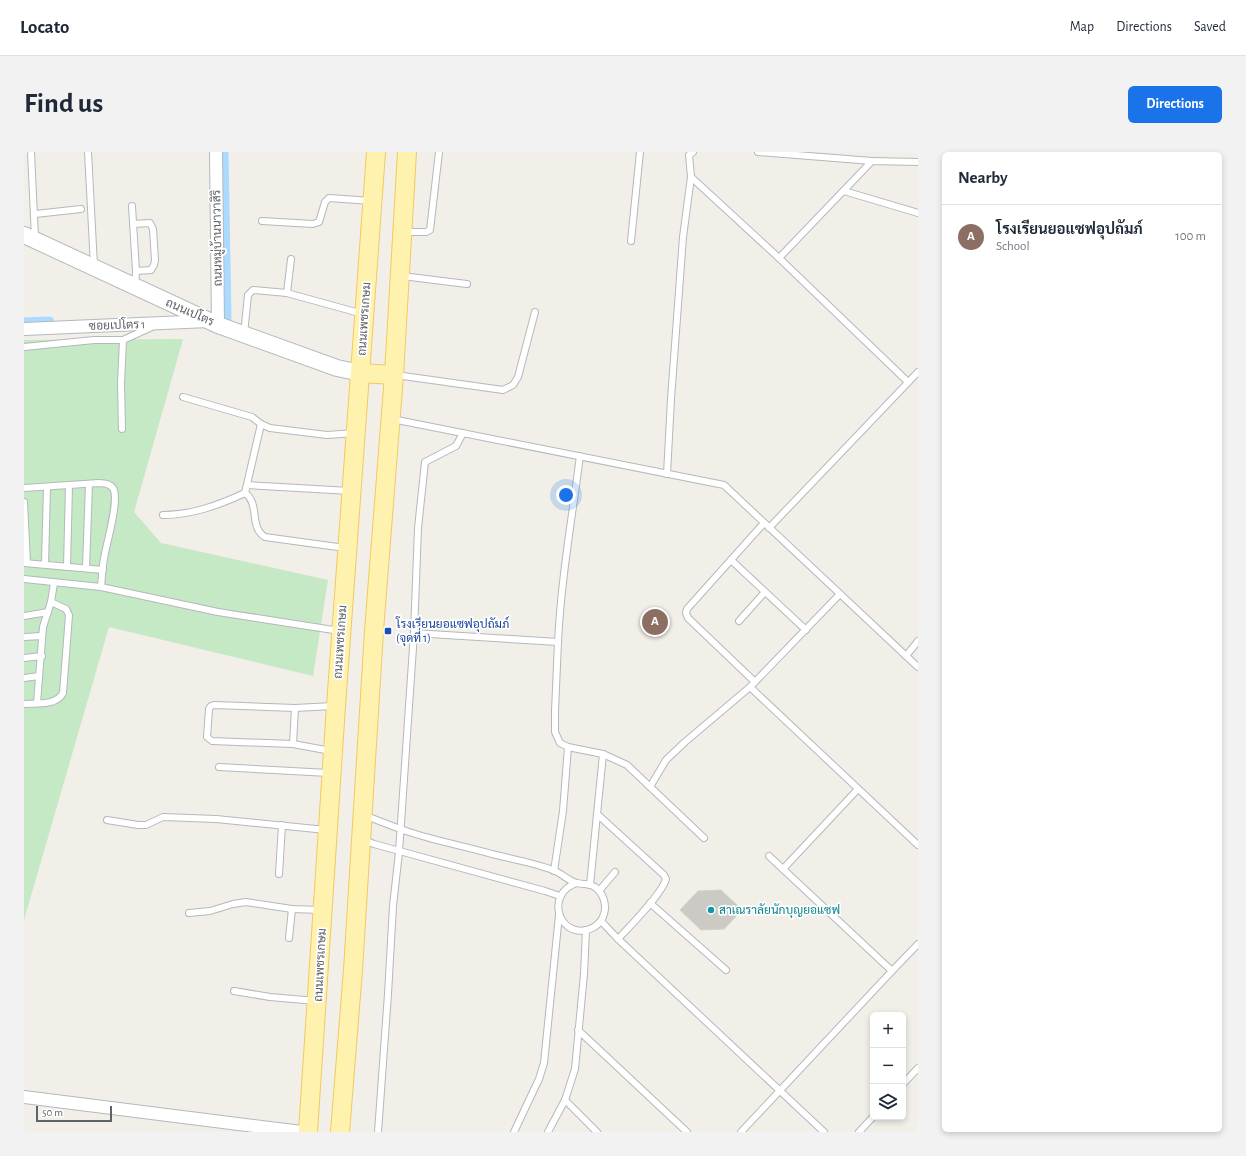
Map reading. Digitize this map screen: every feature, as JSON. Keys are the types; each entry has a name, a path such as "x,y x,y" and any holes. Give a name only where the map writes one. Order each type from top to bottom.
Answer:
{"main road":[{"name":"ถนนเพชรเกษม","path":"308,1132 318,1002 341,632 376,152"},
{"path":"340,1132 353,970 374,631 394,375 407,152"},
{"path":"361,373 394,375"}],"street":[{"name":"ถนนหมู่บ้านนาวาสิริ","path":"210,321 216,152"},
{"name":"ถนนเปโตร","path":"30,238 210,321 337,368 361,373"},
{"name":"ซอยเปโตร 1","path":"24,329 210,321"},
{"path":"24,1097 302,1132"}],"lane":[{"path":"30,238 35,214 31,173 31,152"},
{"path":"88,152 94,268"},
{"path":"403,232 426,232 430,230 439,152"},
{"path":"630,241 640,152"},
{"path":"667,474 683,237 691,177 689,155 692,152"},
{"path":"758,152 872,161 918,162"},
{"path":"779,258 872,161"},
{"path":"691,177 779,258 908,382"},
{"path":"844,191 918,213"},
{"path":"262,221 313,224 319,222 326,202 329,198 373,202"},
{"path":"132,206 136,271 135,287"},
{"path":"35,214 81,209"},
{"path":"133,224 150,223 153,229 155,252 154,265 150,270 136,271"},
{"path":"287,293 291,259"},
{"path":"400,276 467,284"},
{"path":"244,334 248,295 253,290 287,293 364,315"},
{"path":"394,375 503,390 513,385 518,378 535,312"},
{"path":"24,347 94,340 123,340 162,323"},
{"path":"122,429 121,383 123,340"},
{"path":"769,528 918,372"},
{"path":"183,397 252,417 270,428 328,435 356,433"},
{"path":"390,418 724,485 918,667"},
{"path":"245,493 262,424"},
{"path":"378,1132 393,906 399,852 414,633 418,528 425,462 456,446 463,433"},
{"path":"580,456 559,618 555,732 560,743 568,747 603,754 627,765 704,838"},
{"path":"24,488 99,483 109,485 113,488 113,515 105,549 101,587"},
{"path":"86,568 88,484"},
{"path":"247,484 351,491"},
{"path":"67,566 69,485"},
{"path":"45,564 47,486"},
{"path":"163,515 173,515 204,509 218,505 245,493"},
{"path":"245,493 252,499 260,534 266,537 347,548"},
{"path":"24,502 26,563 103,570"},
{"path":"764,523 687,609 686,613 688,618 858,789 918,845"},
{"path":"731,560 806,630"},
{"path":"24,579 101,587 218,612 341,632"},
{"path":"37,703 42,656 42,636 51,602 54,583"},
{"path":"738,621 765,592"},
{"path":"650,787 666,760 753,684 840,594"},
{"path":"24,704 54,702 60,698 63,693 69,616 66,609 51,602"},
{"path":"24,616 48,612"},
{"path":"414,633 558,642"},
{"path":"24,637 42,636"},
{"path":"906,656 918,642"},
{"path":"24,658 42,656"},
{"path":"24,678 39,676"},
{"path":"333,751 293,744 212,741 208,738 209,709 214,705 295,708 336,706"},
{"path":"293,744 295,708"},
{"path":"554,871 563,811 568,747"},
{"path":"590,885 603,754"},
{"path":"219,767 332,774"},
{"path":"783,869 858,789"},
{"path":"362,814 417,834 554,871 577,883 590,885 599,891 603,896 605,909 601,921 594,927 586,930 575,930 565,924 559,915"},
{"path":"597,814 664,875 666,879 665,884 650,903 618,939"},
{"path":"107,820 146,825 163,817 216,819 328,830"},
{"path":"279,874 282,825"},
{"path":"360,838 399,852 560,896"},
{"path":"769,856 892,971"},
{"path":"599,891 615,872"},
{"path":"514,1132 540,1079 544,1063 560,896 567,888 577,883"},
{"path":"188,913 210,911 233,904 246,902 292,909 323,910"},
{"path":"650,903 726,970"},
{"path":"288,938 292,909"},
{"path":"601,921 618,939 824,1132"},
{"path":"548,1132 565,1100 575,1069 584,974 586,930"},
{"path":"741,1132 918,944"},
{"path":"234,991 270,997 318,1002"},
{"path":"578,1030 687,1132"},
{"path":"906,1081 918,1068"},
{"path":"565,1100 597,1132"},
{"path":"859,1132 870,1120"}],"green space":[{"path":"183,339 134,512 161,543 328,580 313,676 109,627 24,920 24,340"}],"building":[{"name":"สาเณราลัยนักบุญยอแซฟ","path":"721,890 742,910 724,929 701,930 680,910 698,891"}],"waterway":[{"path":"213,320 226,320 223,152"},
{"path":"24,323 49,322"}],"place":[{"name":"โรงเรียนยอแซฟอุปถัมภ์","path":"655,622"},
{"name":"โรงเรียนยอแซฟอุปถัมภ์ (จุดที่ 1)","path":"388,631"},
{"name":"สาเณราลัยนักบุญยอแซฟ","path":"711,910"}]}
